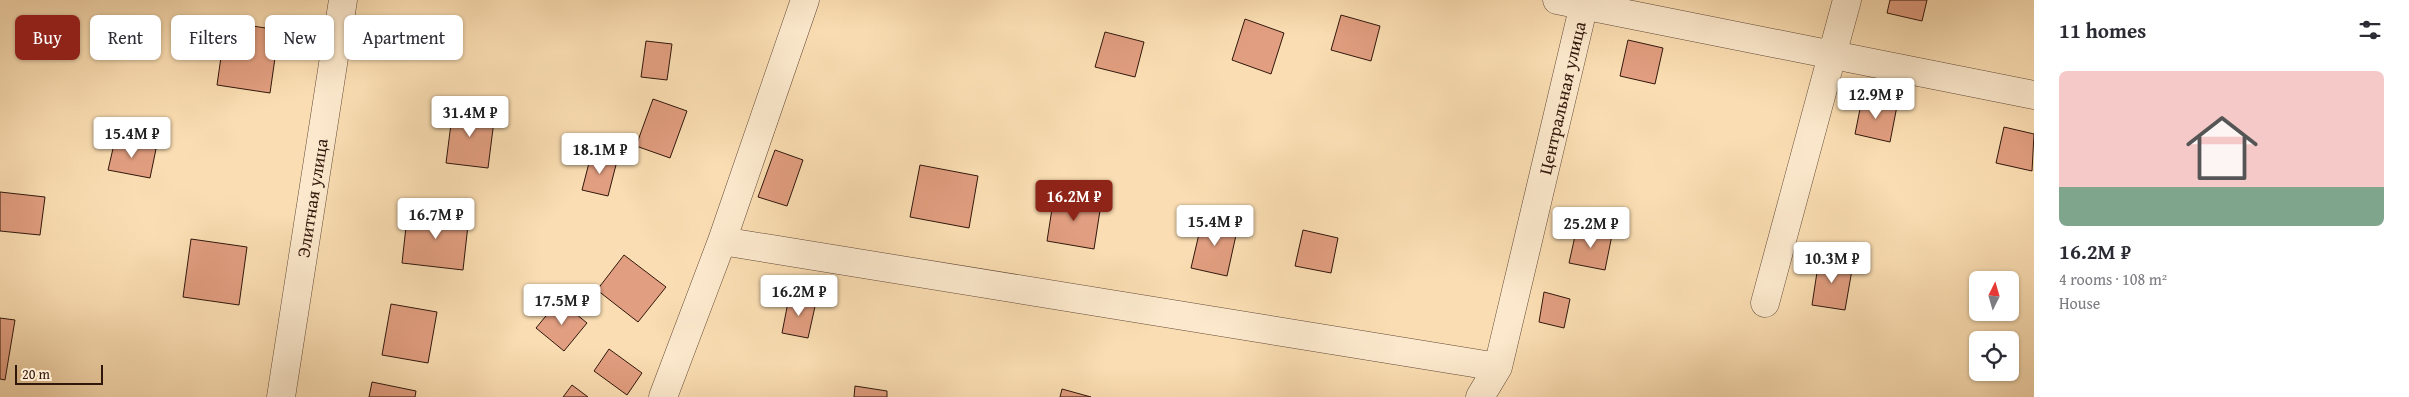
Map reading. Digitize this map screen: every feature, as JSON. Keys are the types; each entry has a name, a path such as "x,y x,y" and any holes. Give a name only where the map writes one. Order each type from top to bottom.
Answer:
{"street":[{"name":"Элитная улица","path":"281,397 343,0"},
{"path":"663,397 722,241 805,0"},
{"path":"1557,0 1584,3 2034,96"},
{"path":"1765,303 1847,0"},
{"name":"Центральная улица","path":"1480,397 1498,367 1584,3"},
{"path":"722,241 1498,367"}],"building":[{"path":"1890,0 1927,0 1922,21 1887,13"},
{"path":"1341,15 1380,26 1371,61 1331,50"},
{"path":"1245,19 1284,33 1271,74 1232,60"},
{"path":"255,26 265,28 265,60 275,60 270,93 217,85 221,60 255,60"},
{"path":"1105,32 1144,42 1135,77 1095,67"},
{"path":"1628,40 1663,48 1655,84 1620,76"},
{"path":"646,41 672,44 667,80 641,77"},
{"path":"653,99 687,111 670,158 636,146"},
{"path":"1862,99 1897,106 1890,142 1855,134"},
{"path":"453,108 495,113 488,168 446,163"},
{"path":"2004,127 2034,134 2032,171 1996,163"},
{"path":"115,140 156,149 150,178 108,170"},
{"path":"775,150 803,160 787,206 758,197"},
{"path":"591,155 617,161 608,196 582,190"},
{"path":"920,165 978,176 969,228 910,217"},
{"path":"0,192 45,197 40,235 0,231"},
{"path":"1054,196 1101,204 1094,249 1047,241"},
{"path":"408,209 469,216 463,270 402,263"},
{"path":"1203,217 1238,226 1227,276 1191,268"},
{"path":"1577,227 1612,235 1605,270 1569,263"},
{"path":"1303,230 1338,238 1331,273 1295,266"},
{"path":"191,239 247,247 239,305 183,297"},
{"path":"624,255 666,287 638,322 597,290"},
{"path":"1819,259 1853,264 1845,310 1812,305"},
{"path":"1544,292 1570,299 1564,328 1539,322"},
{"path":"789,297 816,302 808,338 782,333"},
{"path":"559,300 587,323 564,351 536,328"},
{"path":"391,304 437,312 428,363 382,355"},
{"path":"0,318 15,320 5,380 0,379"},
{"path":"609,349 642,373 627,395 594,371"},
{"path":"372,382 416,391 415,397 369,397"},
{"path":"572,385 588,397 563,397"},
{"path":"855,386 887,391 887,397 854,397"},
{"path":"1062,389 1091,397 1060,397"}]}
